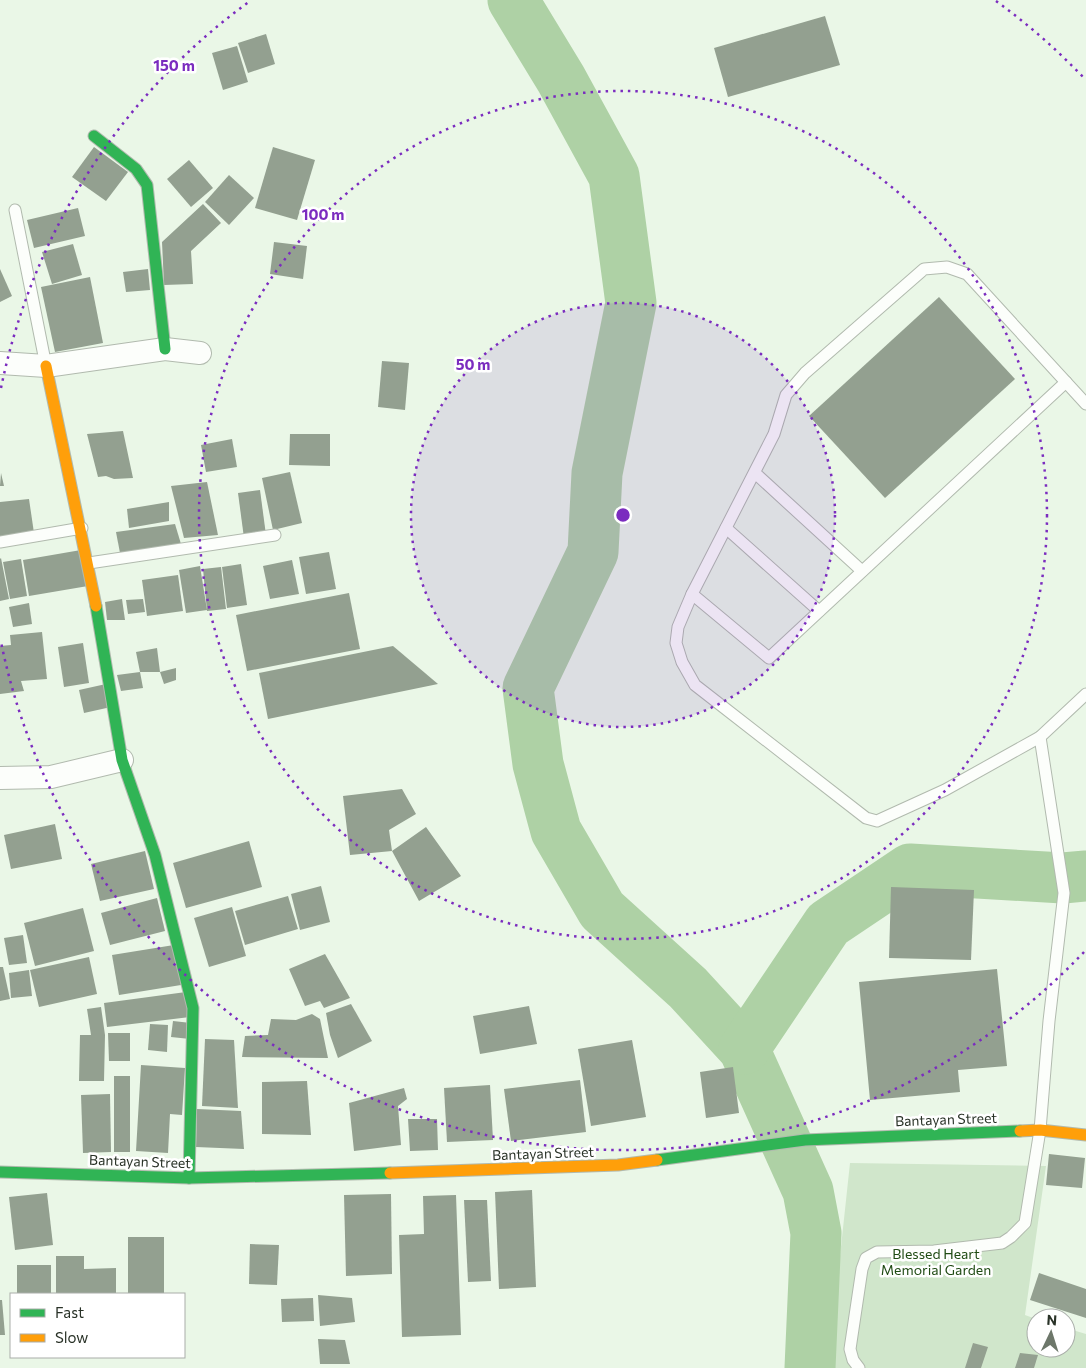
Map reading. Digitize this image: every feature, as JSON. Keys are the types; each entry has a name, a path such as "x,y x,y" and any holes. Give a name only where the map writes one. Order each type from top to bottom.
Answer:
{"main road":[{"path":"94,136 136,169 147,185 165,349"},
{"path":"46,366 89,563 122,760 155,855 193,1008 189,1178"},
{"name":"Bantayan Street","path":"0,1172 189,1178 618,1165 805,1140 1040,1130 1086,1135"}],"street":[{"path":"0,363 46,366 165,349 200,353"},
{"path":"0,778 52,777 122,760"}],"lane":[{"path":"15,210 46,366"},
{"path":"1086,404 967,274 947,267 924,269 805,373 786,394 774,434 692,594 678,627 676,643 682,662 694,685 866,818 877,821 945,790 1040,737 1086,694"},
{"path":"692,594 769,658 1066,382"},
{"path":"755,473 862,571"},
{"path":"0,542 82,528"},
{"path":"726,528 819,611"},
{"path":"89,563 191,546 275,536"},
{"path":"859,1368 853,1360 850,1349 862,1270 866,1258 877,1252 934,1250 1002,1243 1012,1237 1025,1223 1040,1130 1048,1021 1064,893 1040,737"}],"green space":[{"name":"Blessed Heart Memorial Garden","path":"850,1163 1046,1166 1025,1315 1026,1358 1076,1358 1076,1331 1086,1334 1086,1368 828,1368"}],"building":[{"path":"825,16 840,65 728,97 714,48"},
{"path":"266,34 275,64 248,73 238,43"},
{"path":"237,46 248,82 223,90 212,53"},
{"path":"94,147 128,172 106,201 72,177"},
{"path":"273,147 315,160 297,220 255,208"},
{"path":"189,160 213,188 191,207 167,179"},
{"path":"229,175 254,198 229,225 205,202"},
{"path":"203,204 221,223 191,251 193,284 164,285 162,242"},
{"path":"78,208 85,236 34,248 27,220"},
{"path":"274,242 307,246 303,279 270,274"},
{"path":"73,244 82,275 52,284 42,252"},
{"path":"0,269 12,296 0,302"},
{"path":"148,269 150,290 126,292 123,272"},
{"path":"90,277 103,343 55,352 41,287"},
{"path":"939,297 1015,379 885,498 809,416"},
{"path":"382,361 409,363 405,410 378,407"},
{"path":"123,431 133,478 114,479 106,476 98,477 87,434"},
{"path":"290,434 330,434 330,466 289,465"},
{"path":"232,439 237,467 206,472 201,445"},
{"path":"290,472 302,523 273,530 262,478"},
{"path":"1,473 4,486 0,486"},
{"path":"207,482 218,535 184,538 171,486"},
{"path":"260,490 266,535 244,538 238,493"},
{"path":"29,499 34,533 0,538 0,502"},
{"path":"169,502 169,521 129,528 127,509"},
{"path":"175,524 181,544 120,553 116,532"},
{"path":"81,550 88,586 29,596 23,560"},
{"path":"329,552 336,589 306,594 299,557"},
{"path":"0,559 9,599 0,601"},
{"path":"21,559 27,596 10,599 3,562"},
{"path":"292,560 299,594 270,599 263,566"},
{"path":"241,564 247,605 227,608 222,567"},
{"path":"200,566 207,610 186,613 179,570"},
{"path":"221,567 226,609 207,611 203,569"},
{"path":"178,575 183,611 147,616 142,580"},
{"path":"349,593 360,649 247,671 236,615"},
{"path":"122,599 125,620 107,620 105,602"},
{"path":"143,599 145,612 128,614 126,600"},
{"path":"29,603 32,624 13,627 9,607"},
{"path":"42,632 47,679 21,681 24,691 0,694 0,646 11,645 10,635"},
{"path":"83,643 89,683 64,687 58,647"},
{"path":"393,646 438,684 268,719 259,673"},
{"path":"157,648 160,672 140,672 136,652"},
{"path":"176,668 176,680 164,684 160,672"},
{"path":"140,672 143,688 121,691 117,675"},
{"path":"106,684 111,707 84,713 79,690"},
{"path":"402,789 416,814 389,830 392,851 350,855 343,796"},
{"path":"55,824 62,859 11,869 4,835"},
{"path":"426,827 461,876 419,901 392,851"},
{"path":"249,841 262,887 186,908 173,863"},
{"path":"145,851 154,889 100,901 91,864"},
{"path":"321,886 330,922 300,930 291,894"},
{"path":"891,887 974,890 971,960 889,958"},
{"path":"288,896 298,929 245,945 235,911"},
{"path":"157,898 165,931 110,945 101,913"},
{"path":"232,907 246,956 209,967 194,918"},
{"path":"83,908 94,951 35,966 24,923"},
{"path":"23,935 27,963 9,965 4,938"},
{"path":"174,945 181,985 119,995 112,955"},
{"path":"325,954 350,998 324,1008 320,1001 305,1006 289,969"},
{"path":"89,957 97,994 39,1007 30,970"},
{"path":"0,967 3,967 10,999 0,1001"},
{"path":"997,969 1007,1066 958,1070 960,1092 870,1100 859,982"},
{"path":"29,970 32,996 11,998 9,973"},
{"path":"186,992 190,1017 107,1027 104,1003"},
{"path":"351,1004 372,1041 338,1058 330,1035 326,1013"},
{"path":"529,1006 537,1044 480,1054 473,1016"},
{"path":"101,1007 105,1035 104,1081 79,1081 80,1035 91,1035 87,1009"},
{"path":"312,1014 320,1019 328,1058 242,1057 245,1036 268,1035 271,1019 296,1020"},
{"path":"173,1021 191,1023 190,1039 171,1037"},
{"path":"150,1024 168,1025 167,1052 148,1050"},
{"path":"108,1033 130,1033 130,1061 109,1061"},
{"path":"205,1039 234,1040 238,1108 202,1106"},
{"path":"632,1040 646,1117 591,1126 578,1049"},
{"path":"141,1065 185,1068 182,1115 170,1114 168,1153 136,1151"},
{"path":"733,1067 739,1113 706,1118 700,1072"},
{"path":"114,1076 130,1076 130,1152 114,1152"},
{"path":"580,1080 586,1132 511,1141 504,1089"},
{"path":"307,1081 311,1135 262,1134 262,1082"},
{"path":"490,1085 493,1140 447,1142 444,1088"},
{"path":"404,1088 407,1099 398,1106 401,1145 354,1151 349,1103"},
{"path":"110,1094 111,1152 83,1153 81,1095"},
{"path":"197,1109 241,1111 244,1149 196,1147"},
{"path":"408,1119 437,1119 438,1150 410,1151"},
{"path":"1049,1154 1085,1158 1082,1188 1046,1185"},
{"path":"532,1190 536,1287 499,1289 495,1192"},
{"path":"47,1193 53,1245 15,1250 9,1197"},
{"path":"391,1194 392,1274 346,1276 344,1195"},
{"path":"456,1195 461,1335 402,1337 399,1235 424,1234 423,1196"},
{"path":"464,1200 487,1200 491,1281 468,1282"},
{"path":"128,1237 164,1237 164,1293 128,1293"},
{"path":"250,1244 279,1245 277,1285 249,1284"},
{"path":"56,1256 84,1256 84,1269 116,1268 116,1293 56,1293"},
{"path":"17,1265 51,1265 51,1293 17,1293"},
{"path":"1039,1273 1086,1289 1086,1318 1076,1315 1076,1308 1055,1308 1030,1300"},
{"path":"318,1295 352,1298 355,1322 320,1326"},
{"path":"313,1298 314,1321 282,1322 281,1299"},
{"path":"0,1300 2,1300 5,1335 0,1335"},
{"path":"318,1339 345,1340 350,1364 320,1364"},
{"path":"973,1343 988,1347 981,1368 965,1368"},
{"path":"1020,1353 1026,1354 1026,1358 1037,1358 1034,1368 1015,1368"}],"waterway":[{"path":"513,0 561,79 614,176 631,303 597,473 593,552 528,688 538,764 556,831 602,910 688,988 744,1049 808,1191 816,1233 810,1368"},
{"path":"744,1049 828,924 910,869 1063,878 1086,876"}],"traffic: fast":[{"path":"94,136 136,169 147,185 165,349"},
{"path":"96,606 122,760 155,855 193,1008 189,1178"},
{"path":"657,1160 805,1140 1020,1131"},
{"path":"0,1172 189,1178 390,1173"}],"traffic: slow":[{"path":"46,366 96,606"},
{"path":"1020,1131 1040,1130 1086,1135"},
{"path":"390,1173 618,1165 657,1160"}]}
